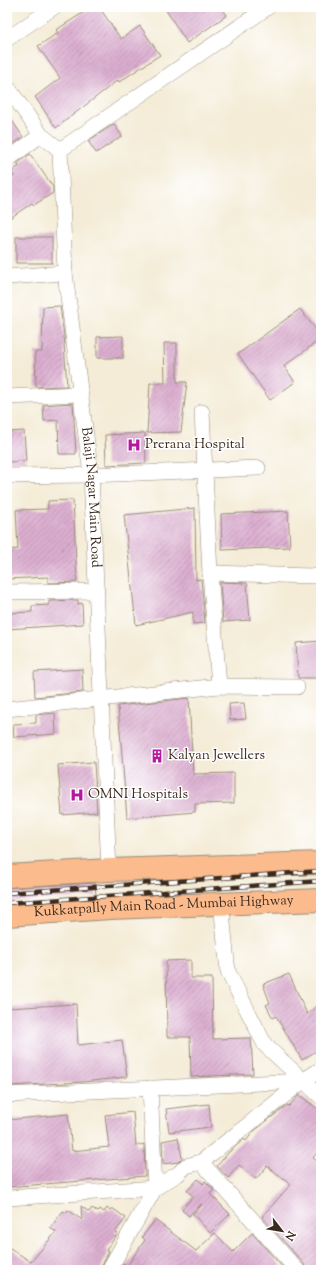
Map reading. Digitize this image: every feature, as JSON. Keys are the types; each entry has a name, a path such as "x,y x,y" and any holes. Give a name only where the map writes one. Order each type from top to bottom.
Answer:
{"highway":[{"path":"7,876 109,870 321,863"},
{"name":"Kukkatpally Main Road - Mumbai Highway","path":"7,915 111,908 321,900"}],"street":[{"path":"7,39 54,7"},
{"path":"7,86 41,135 60,150 265,8"},
{"path":"7,160 41,135"},
{"name":"Balaji Nagar Main Road","path":"60,150 65,273 91,475 97,591 100,700 109,870"},
{"path":"7,277 65,273"},
{"path":"7,397 80,394"},
{"path":"202,412 210,573 219,686"},
{"path":"7,476 91,475 258,468"},
{"path":"210,573 313,576"},
{"path":"7,592 97,591"},
{"path":"7,709 219,686 297,687"},
{"path":"221,903 228,972 265,1045 321,1097"},
{"path":"7,1198 155,1188 178,1174 186,1166 201,1162 321,1069"},
{"path":"7,1096 304,1081"},
{"path":"108,1270 155,1188 150,1088"},
{"path":"201,1162 298,1270"}],"building":[{"path":"92,7 99,7 121,39 140,26 160,55 119,82 118,80 56,128 35,97 60,78 38,46 58,33 56,30"},
{"path":"164,7 221,7 227,15 187,43"},
{"path":"7,113 23,137 7,149"},
{"path":"114,124 122,136 96,153 88,141"},
{"path":"30,154 53,187 53,193 34,205 32,203 7,220 7,181 14,176 11,172 19,166 17,164"},
{"path":"16,237 52,237 52,263 16,263"},
{"path":"60,306 65,344 67,386 36,387 35,352 42,352 43,307"},
{"path":"300,309 321,336 321,339 284,366 295,382 270,400 238,354"},
{"path":"123,336 123,358 97,358 97,337"},
{"path":"164,343 177,343 177,382 187,382 181,432 147,433 150,383 165,383"},
{"path":"73,403 76,454 59,454 58,420 44,421 43,405"},
{"path":"24,431 26,461 9,462 8,432"},
{"path":"145,433 146,463 106,465 105,435"},
{"path":"73,500 77,582 48,583 48,577 7,579 7,550 18,549 16,510 48,509 48,501"},
{"path":"195,508 196,580 201,579 205,623 193,624 193,612 136,625 124,515"},
{"path":"288,511 290,547 222,550 221,514"},
{"path":"220,582 247,583 250,620 223,622"},
{"path":"78,600 78,604 82,603 83,624 7,629 7,613 32,612 32,606 49,605 49,601"},
{"path":"321,641 321,678 298,678 296,643"},
{"path":"82,669 83,692 35,697 34,672"},
{"name":"Kalyan Jewellers","path":"189,698 193,774 234,773 234,803 195,804 195,812 127,818 118,706"},
{"path":"244,703 246,719 230,720 229,704"},
{"path":"55,713 56,734 14,737 13,724 36,723 36,715"},
{"path":"94,762 97,812 62,815 58,765"},
{"path":"95,883 96,896 7,902 7,888"},
{"path":"191,960 191,978 212,978 213,1039 251,1038 253,1074 191,1077 190,1037 167,1037 166,961"},
{"path":"289,974 307,1014 321,1003 321,1048 302,1060 276,1016 273,1018 266,1005 270,1003 263,984"},
{"path":"76,1004 78,1045 122,1040 127,1077 83,1082 7,1086 7,1008"},
{"path":"299,1095 321,1111 321,1147 313,1158 321,1164 321,1270 306,1270 304,1264 262,1217 291,1184 267,1166 256,1179 239,1165 228,1178 217,1166 229,1152 244,1139 246,1141 253,1132 287,1105 289,1106"},
{"path":"209,1104 211,1127 169,1132 166,1109"},
{"path":"133,1112 136,1146 144,1144 145,1176 7,1187 7,1120 68,1114 72,1151 109,1147 105,1115"},
{"path":"178,1138 182,1158 178,1162 163,1164 162,1141"},
{"path":"198,1179 203,1184 205,1181 214,1190 210,1194 230,1214 210,1233 193,1214 202,1205 201,1204 189,1216 182,1210 193,1196 187,1191"},
{"path":"81,1206 89,1212 92,1208 98,1212 100,1209 104,1212 107,1208 110,1211 112,1208 126,1218 115,1232 118,1234 106,1249 109,1251 100,1270 7,1270 7,1246 31,1262 56,1232 50,1228 63,1211 66,1213 68,1210 82,1220"},
{"path":"155,1220 196,1251 215,1233 233,1252 252,1233 285,1270 119,1270 124,1263 127,1266 145,1240 142,1237"}],"railway":[{"path":"7,893 321,871"},
{"path":"7,903 321,881"}],"place":[{"name":"Prerana Hospital","path":"134,445"},
{"name":"Kalyan Jewellers","path":"157,756"},
{"name":"OMNI Hospitals","path":"77,795"}]}
